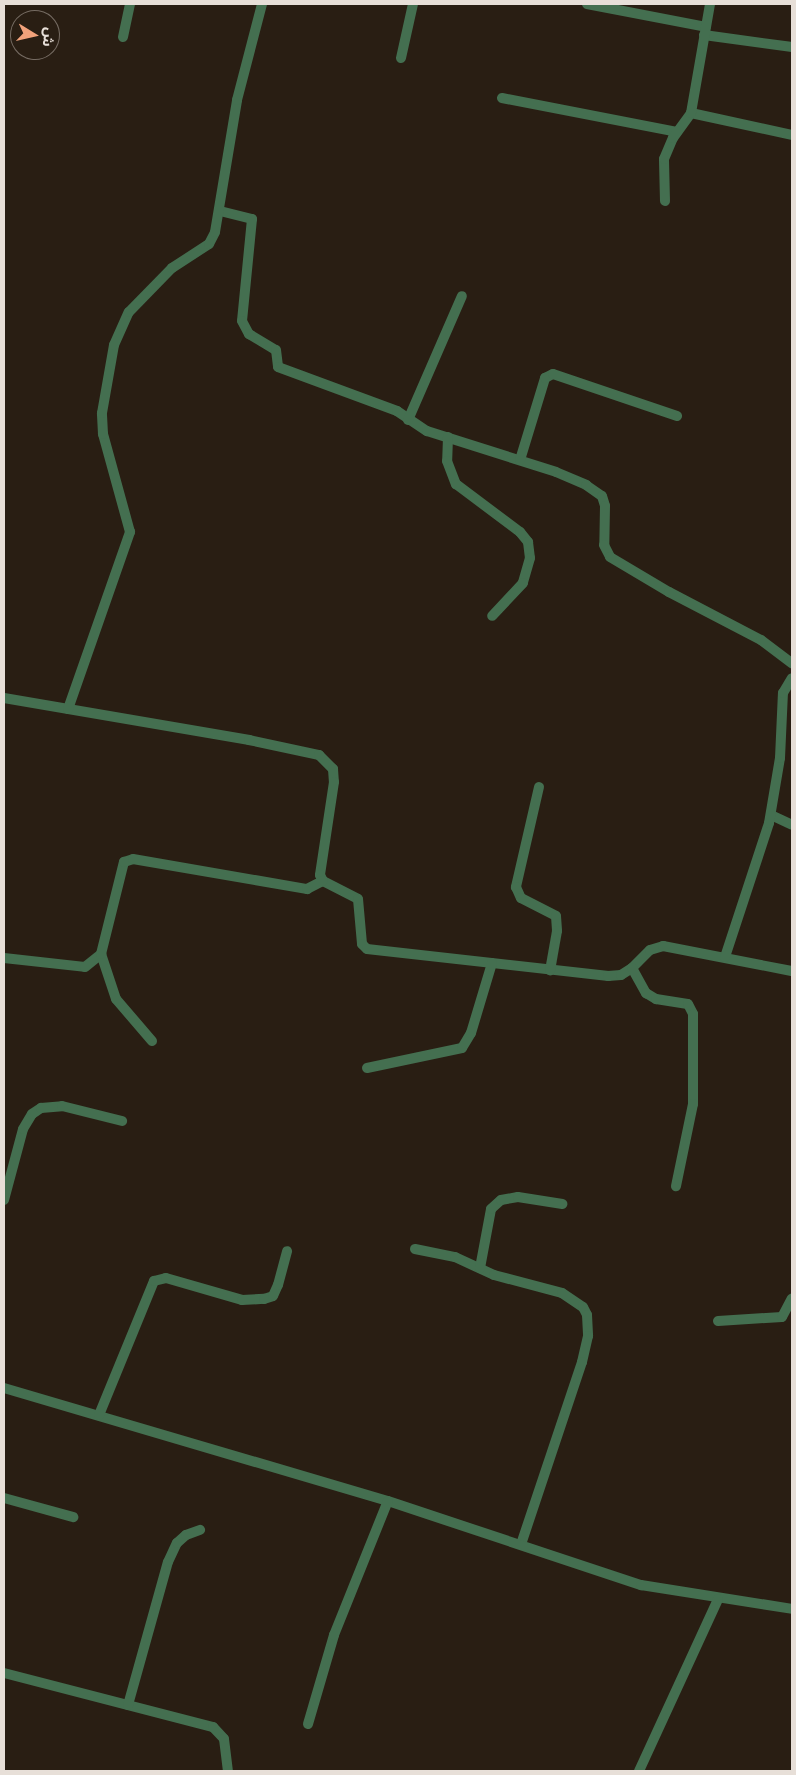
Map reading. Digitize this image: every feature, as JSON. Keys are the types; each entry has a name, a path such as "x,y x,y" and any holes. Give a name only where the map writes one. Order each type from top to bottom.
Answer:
{"street":[{"path":"123,36 130,4"},
{"path":"68,709 130,532 103,434 102,413 114,345 129,312 172,268 209,244 220,211 237,100 262,4"},
{"path":"400,58 413,4"},
{"path":"587,4 705,31 792,47"},
{"path":"665,202 664,159 677,132 691,113 710,4"},
{"path":"502,98 677,132"},
{"path":"691,113 792,135"},
{"path":"220,211 252,219 242,321 249,334 276,350 277,366 397,412 427,431 575,479 602,496 605,506 604,545 613,559 761,640 792,663"},
{"path":"408,420 462,296"},
{"path":"520,460 543,383 549,375 557,375 677,416"},
{"path":"448,437 447,460 456,484 520,532 528,542 530,558 523,583 492,616"},
{"path":"725,957 761,854 780,758 783,693 792,678"},
{"path":"4,698 292,748 319,755 333,769 334,782 318,868 323,881 358,899 362,944 367,948 608,976 620,975 632,968 650,950 664,946 792,971"},
{"path":"538,787 516,887 521,898 556,916 557,932 550,970"},
{"path":"770,814 792,825"},
{"path":"152,1041 116,999 101,954 120,870 128,860 307,889 323,881"},
{"path":"4,958 86,967 101,954"},
{"path":"367,1068 462,1048 471,1034 492,963"},
{"path":"632,968 646,993 656,999 688,1004 693,1014 693,1104 676,1186"},
{"path":"4,1200 23,1129 36,1111 62,1106 122,1121"},
{"path":"480,1268 491,1209 501,1200 518,1197 562,1204"},
{"path":"415,1249 455,1257 480,1268 570,1297 583,1307 589,1325 582,1362 521,1544"},
{"path":"99,1415 154,1281 166,1278 242,1300 264,1299 273,1296 278,1285 287,1251"},
{"path":"718,1321 782,1317 792,1298"},
{"path":"4,1388 388,1501 641,1585 718,1599 792,1609"},
{"path":"4,1498 73,1517"},
{"path":"308,1724 334,1635 388,1501"},
{"path":"128,1705 168,1562 177,1543 186,1535 200,1530"},
{"path":"639,1771 718,1599"},
{"path":"4,1673 212,1727 224,1739 228,1771"}]}
